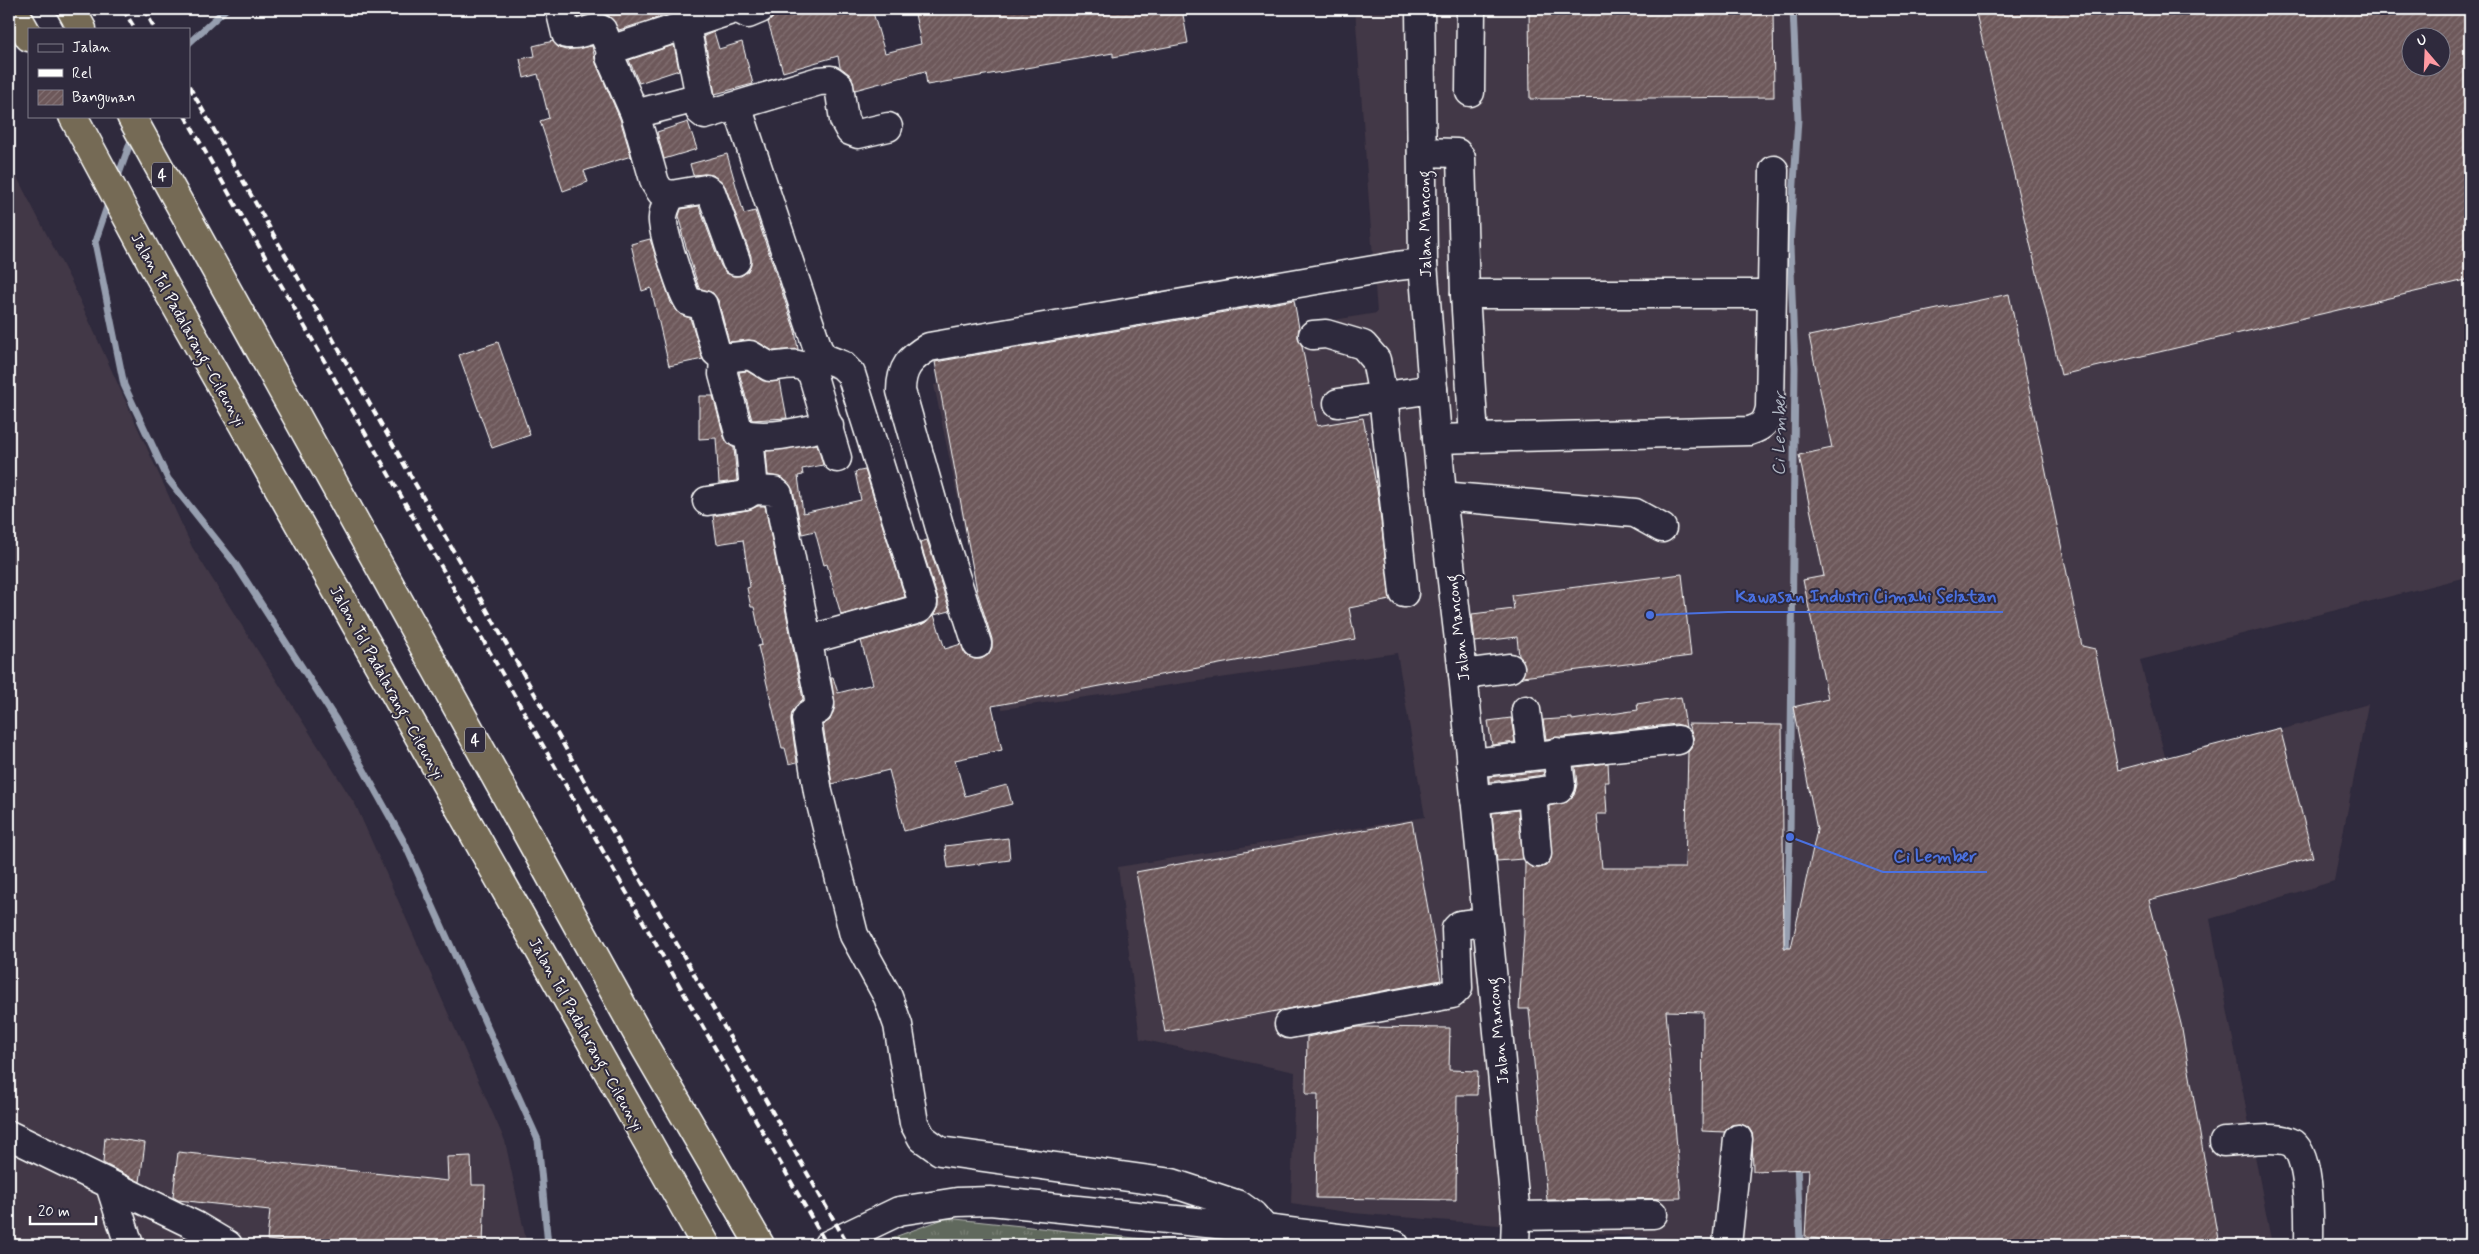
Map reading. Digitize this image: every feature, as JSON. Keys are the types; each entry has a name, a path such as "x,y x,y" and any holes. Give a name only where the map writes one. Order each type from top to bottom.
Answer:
{"highway":[{"path":"13,9 28,35"},
{"path":"71,9 81,28"},
{"name":"Jalan Tol Padalarang–Cileunyi","path":"74,118 152,263 706,1245"},
{"name":"4","path":"132,118 637,1032 760,1245"}],"street":[{"path":"560,9 566,34 576,34 598,28 602,30 611,51 610,57 635,114 655,183 661,192 671,195 706,190 711,192 736,261"},
{"path":"611,51 737,9 748,14 760,9"},
{"name":"Jalan Mancong","path":"1420,9 1423,264 1442,496 1472,763 1516,1228"},
{"path":"1470,9 1470,92"},
{"path":"686,26 700,97 700,112 702,114 737,106 819,81 831,80 839,86 844,120 850,131 858,134 888,127"},
{"path":"635,114 700,97"},
{"path":"737,106 818,349 824,358 842,365 852,374 923,603 919,609 808,640"},
{"path":"1422,152 1457,153 1461,158 1465,294 1474,438"},
{"path":"1437,439 1750,431 1760,428 1767,420 1770,408 1774,170"},
{"path":"671,195 662,220 681,288 689,302 704,305 716,352 724,358 750,354 770,367 794,364 806,366 812,374 837,458"},
{"path":"977,644 941,532 901,391 901,379 905,366 916,355 929,347 1387,267 1423,264"},
{"path":"1465,294 1772,294"},
{"path":"1313,335 1326,334 1363,345 1376,360 1383,396 1404,593"},
{"path":"724,358 723,374 734,424 738,433 749,436 774,436 829,426"},
{"path":"1338,403 1433,389"},
{"path":"749,436 754,490"},
{"path":"707,501 746,495 754,490 774,490 778,494 820,703 818,710 809,714 806,719 818,792 854,935 888,997 898,1025 904,1052 912,1118 922,1138 940,1151 1172,1183 1239,1205 1253,1215 1265,1229"},
{"path":"1442,496 1635,513 1662,528"},
{"path":"1463,674 1510,668"},
{"path":"1475,800 1532,793 1561,787 1544,754 1526,710"},
{"path":"1472,763 1678,740"},
{"path":"1532,793 1537,853"},
{"path":"1289,1024 1452,994 1458,988 1456,929 1460,925 1486,922"},
{"path":"9,1134 196,1226 228,1245"},
{"path":"1728,1240 1738,1139"},
{"path":"2224,1142 2281,1140 2291,1142 2298,1148 2310,1197 2309,1245"},
{"path":"110,1185 129,1245"},
{"path":"838,1240 890,1214 908,1208 990,1201 1265,1229 1395,1245"},
{"path":"1516,1228 1653,1214"}],"shaded area":[{"path":"1355,9 2470,9 2470,576 2140,660 2167,764 2368,704 2334,881 2210,919 2272,1245 1740,1245 1353,1213 1291,1204 1295,1072 1140,1039 1118,867 1425,817 1397,653 1002,709 934,385 1377,313"},
{"path":"9,162 71,281 192,547 356,806 505,1141 527,1245 9,1245"}],"green space":[{"path":"946,1218 1200,1245 873,1245"}],"building":[{"path":"576,9 686,9 619,30 609,16 595,13 578,17"},
{"path":"775,9 872,9 885,53 921,44 914,9 1182,9 1188,43 1113,57 1113,53 927,85 925,71 855,90 849,74 840,67 838,56 783,72 768,22 773,18"},
{"path":"1529,9 1773,9 1774,97 1530,99"},
{"path":"1975,9 2470,9 2470,279 2061,375"},
{"path":"714,32 719,49 742,42 753,84 715,94 704,36"},
{"path":"553,41 559,48 566,50 592,46 596,63 620,119 632,159 631,156 584,171 588,182 563,191 540,121 549,118 538,74 524,78 520,59 535,56 533,46"},
{"path":"674,45 679,70 639,83 629,60"},
{"path":"688,122 697,149 664,159 657,132"},
{"path":"727,154 744,214 755,211 795,331 798,349 773,351 758,342 749,340 729,342 718,300 713,293 699,288 681,230 683,230 679,216 681,209 699,206 721,266 726,273 733,276 741,276 748,271 751,264 751,256 725,186 713,175 693,175 690,164"},
{"path":"650,239 671,303 680,314 690,318 703,359 669,366 651,288 642,291 631,244"},
{"path":"2009,294 2082,646 2095,649 2118,770 2280,728 2313,857 2149,900 2181,1024 2219,1245 1858,1245 1805,1237 1809,1169 1753,1171 1752,1133 1748,1127 1740,1124 1731,1125 1725,1132 1702,1131 1703,1012 1666,1011 1681,1198 1547,1200 1529,1009 1519,1009 1524,933 1525,862 1531,867 1539,868 1546,866 1551,859 1549,806 1567,802 1574,795 1577,784 1575,767 1608,763 1609,782 1605,782 1607,814 1597,814 1602,868 1685,868 1688,752 1692,747 1694,739 1688,724 1782,725 1784,948 1791,948 1817,830 1793,707 1828,699 1803,580 1824,576 1799,455 1832,448 1809,336"},
{"path":"1294,300 1299,328 1298,337 1302,346 1317,426 1363,418 1378,495 1390,600 1349,608 1355,639 992,706 1002,750 955,760 965,796 1007,785 1012,804 904,831 889,770 832,784 823,725 830,720 835,707 831,677 833,677 838,693 873,684 861,641 923,624 934,615 945,649 961,644 966,655 974,659 981,659 988,655 992,648 992,639 977,591 935,362"},
{"path":"498,342 530,435 492,448 459,355"},
{"path":"747,371 763,381 780,381 787,418 752,420 739,372"},
{"path":"699,396 713,396 724,437 728,444 734,448 737,481 719,483 716,438 699,439"},
{"path":"817,444 823,465 802,469 803,475 798,476 803,513 861,500 855,472 865,470 905,597 841,615 827,564 824,565 815,531 802,534 793,490 783,478 768,475 766,451"},
{"path":"758,506 765,506 803,699 792,712 791,722 797,762 789,764 785,748 782,748 758,646 762,645 754,607 751,607 747,588 750,587 743,540 717,544 713,516 748,510"},
{"path":"927,540 950,611 934,615 938,606 938,599 920,542"},
{"path":"1682,574 1691,656 1522,677 1525,666 1519,656 1517,637 1475,642 1472,614 1514,609 1512,595"},
{"path":"1681,697 1686,727 1676,724 1546,739 1543,720 1572,718 1572,720 1638,710 1637,704"},
{"path":"1511,718 1515,742 1492,745 1488,721"},
{"path":"1543,771 1544,775 1489,782 1489,777"},
{"path":"1518,810 1523,859 1497,861 1492,813"},
{"path":"1412,821 1441,980 1165,1032 1136,872"},
{"path":"1008,838 1010,860 948,868 945,846"},
{"path":"1358,1027 1450,1028 1449,1070 1478,1071 1477,1095 1457,1095 1456,1200 1316,1198 1318,1094 1306,1094 1307,1037"},
{"path":"105,1137 145,1143 140,1182 103,1163"},
{"path":"178,1152 448,1181 447,1157 471,1156 472,1185 485,1185 483,1245 316,1245 267,1240 270,1210 178,1200 173,1197"}],"waterway":[{"path":"190,42 226,9"},
{"name":"Ci Lember","path":"1786,955 1790,837 1795,367 1790,246 1798,119 1793,9"},
{"path":"116,182 133,135"},
{"path":"109,201 95,242 124,385 168,479 234,562 336,720 404,842 538,1140 548,1245"},
{"name":"Ci Lember","path":"1792,1245 1800,1242 1797,1160"},
{"name":"Ci Lember","path":"1533,1245 1634,1241 1722,1244"},
{"name":"Ci Lember","path":"1733,1244 1775,1245"}],"railway":[{"path":"123,9 134,28"},
{"path":"144,9 154,28"},
{"path":"190,88 848,1245"},
{"path":"186,118 827,1245"}],"place":[{"name":"Kawasan Industri Cimahi Selatan","path":"1650,615"},
{"name":"Ci Lember","path":"1790,837"}]}
